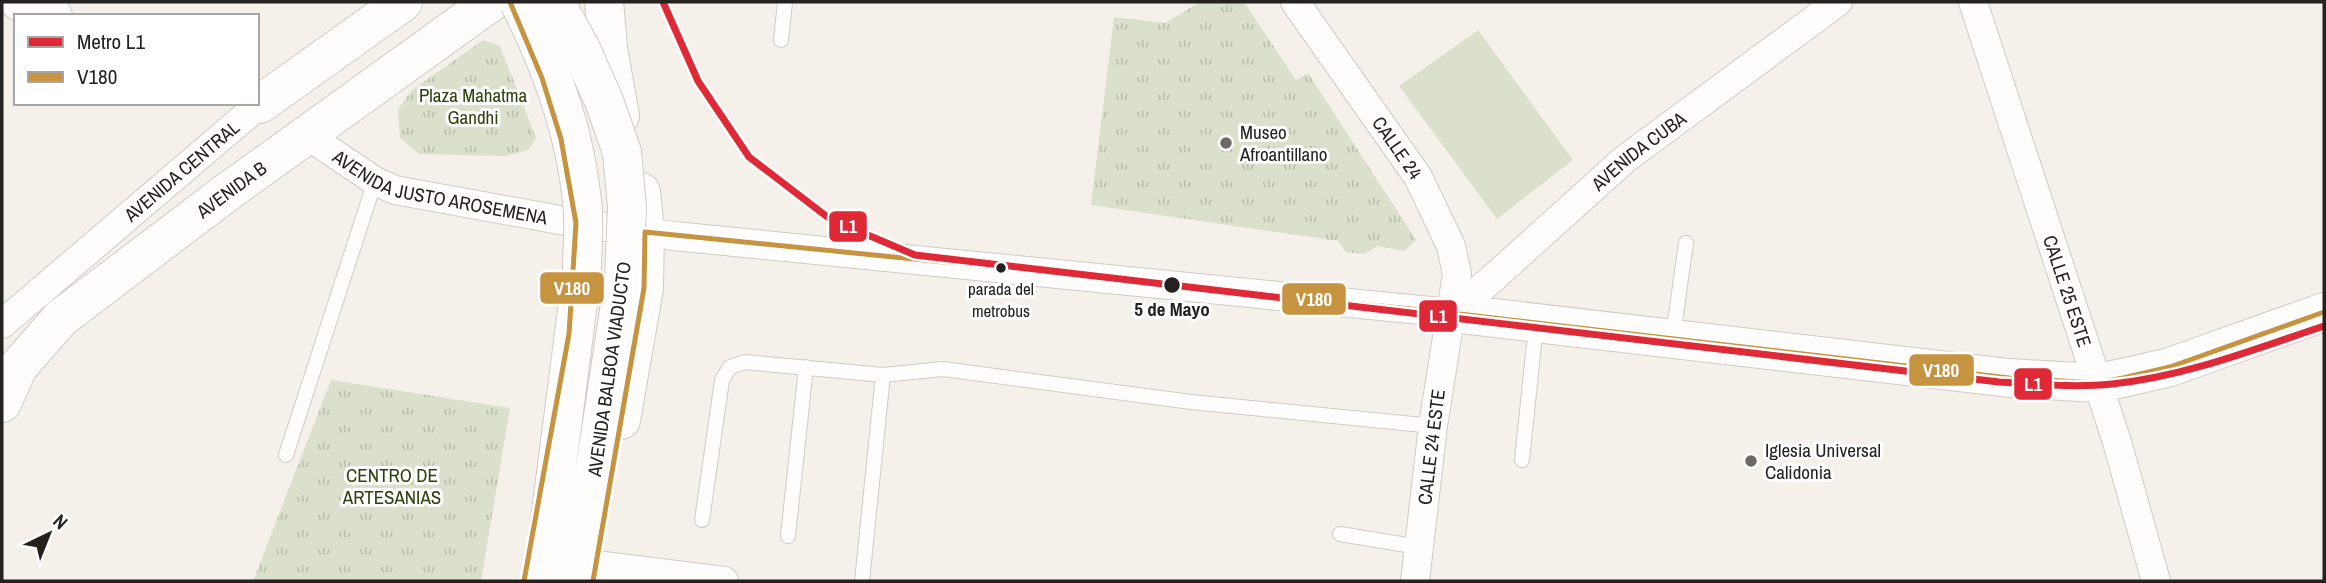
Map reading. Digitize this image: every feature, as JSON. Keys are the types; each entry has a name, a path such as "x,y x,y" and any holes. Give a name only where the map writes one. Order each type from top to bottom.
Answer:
{"main road":[{"path":"19,2 48,14"},
{"name":"AVENIDA B","path":"2,403 18,367 61,318 226,193 491,2"},
{"path":"510,2 542,78 557,127 576,223 569,334 524,581"},
{"name":"AVENIDA BALBOA VIADUCTO","path":"519,2 558,91 574,148 583,204 582,272 542,581"},
{"name":"AVENIDA BALBOA VIADUCTO","path":"555,2 581,49 604,101 622,152 627,207 624,278 589,576"},
{"path":"567,2 620,116"},
{"path":"589,576 644,288 645,232 641,191 620,116 608,48 604,2"},
{"name":"AVENIDA CENTRAL","path":"259,103 395,5"},
{"path":"259,103 308,136"},
{"name":"AVENIDA JUSTO AROSEMENA","path":"1451,313 1672,341 2009,378 2097,383 2170,368 2324,312"}],"street":[{"name":"CALLE 24","path":"1295,2 1418,177 1451,246 1457,274 1451,313"},
{"name":"AVENIDA CUBA","path":"1451,313 1625,159 1838,2"},
{"name":"CALLE 25 ESTE","path":"1973,2 2097,383 2156,581"},
{"name":"AVENIDA CENTRAL","path":"2,324 257,105"},
{"name":"AVENIDA JUSTO AROSEMENA","path":"308,136 375,181 395,190 576,223 1451,313"},
{"name":"CALLE 24 ESTE","path":"1415,581 1433,426 1451,313"},
{"path":"589,576 724,581"}],"lane":[{"path":"781,40 785,2"},
{"path":"286,456 375,181"},
{"path":"1672,341 1686,243"},
{"path":"1522,460 1536,324"},
{"path":"702,520 722,380 730,367 745,362 883,375 943,369 1191,402 1433,426"},
{"path":"788,536 806,367"},
{"path":"862,581 883,375"},
{"path":"1340,534 1419,547"}],"green space":[{"name":"Museo Afroantillano","path":"1200,2 1244,2 1296,80 1308,73 1416,240 1404,251 1377,246 1365,254 1346,252 1338,241 1091,205 1114,17 1165,23"},
{"path":"1478,30 1573,160 1497,219 1399,86"},
{"name":"Plaza Mahatma Gandhi","path":"483,40 500,46 536,138 528,150 505,156 419,154 400,138 398,109 412,90"},
{"name":"CENTRO DE ARTESANIAS","path":"331,380 510,408 481,581 253,581"}],"metro line":[{"name":"L1","path":"663,2 698,81 749,157 830,219 915,255 2041,385 2098,385 2166,375 2219,361 2324,326"}],"transit line":[{"name":"V180","path":"510,2 542,78 561,139 576,223 569,334 524,581"},
{"name":"V180","path":"593,581 644,288 645,232 1451,313 2009,378 2097,383 2170,367 2324,312"}],"place":[{"name":"Museo Afroantillano","path":"1226,143"},
{"name":"parada del metrobus","path":"1001,268"},
{"name":"5 de Mayo","path":"1172,285"},
{"name":"Iglesia Universal Calidonia","path":"1751,461"}]}
